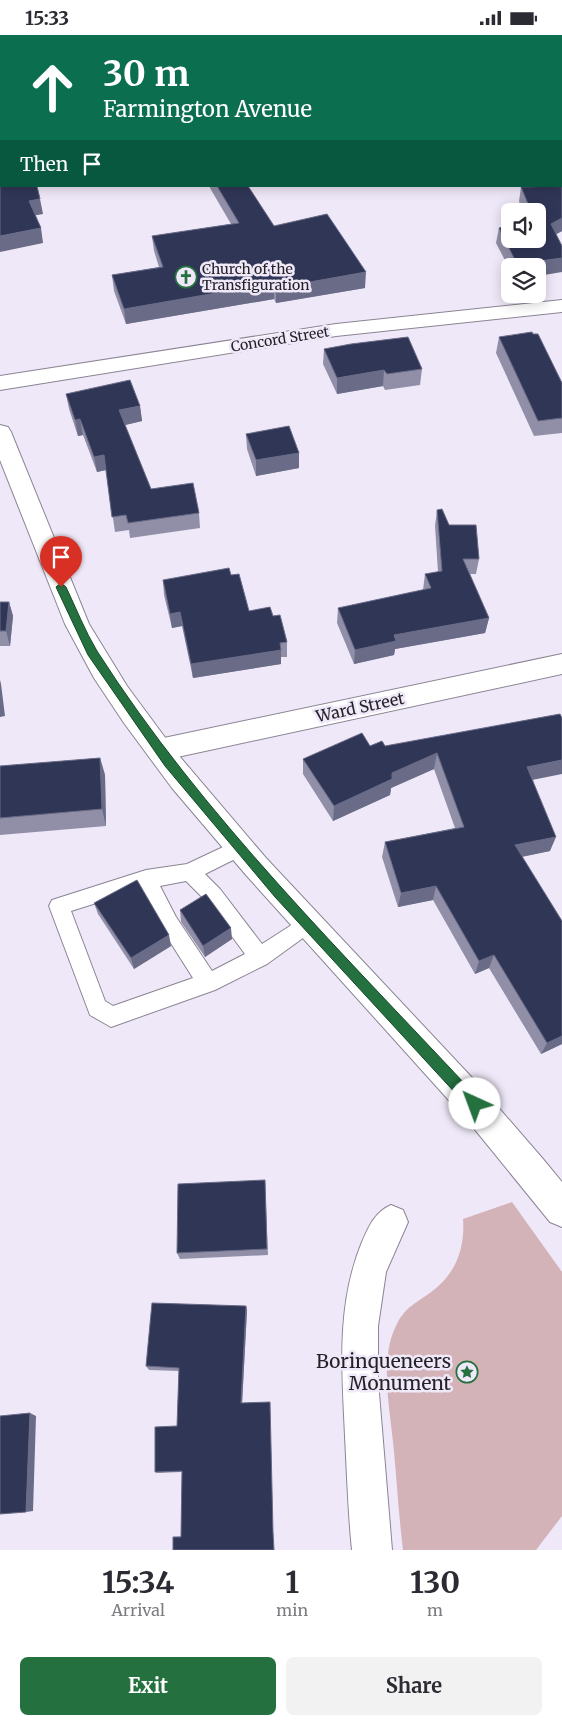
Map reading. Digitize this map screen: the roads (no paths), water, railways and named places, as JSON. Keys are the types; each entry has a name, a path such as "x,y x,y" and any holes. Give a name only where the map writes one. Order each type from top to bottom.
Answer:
{"street":[{"name":"Concord Street","path":"0,383 336,330 562,306"},
{"path":"0,432 77,624 102,668 159,750 238,847 513,1146 562,1210"},
{"name":"Ward Street","path":"159,750 562,664"},
{"path":"372,1550 359,1360 359,1326 369,1269 379,1243 391,1222"}],"lane":[{"path":"238,847 190,873 146,879 59,906 97,1008 111,1017 208,983 260,957 307,924"},
{"path":"190,873 213,895 260,957"},
{"path":"146,879 169,923 208,983"}],"place":[{"name":"Church of the Transfiguration","path":"186,277"},
{"name":"Borinqueneers Monument","path":"467,1372"}]}
